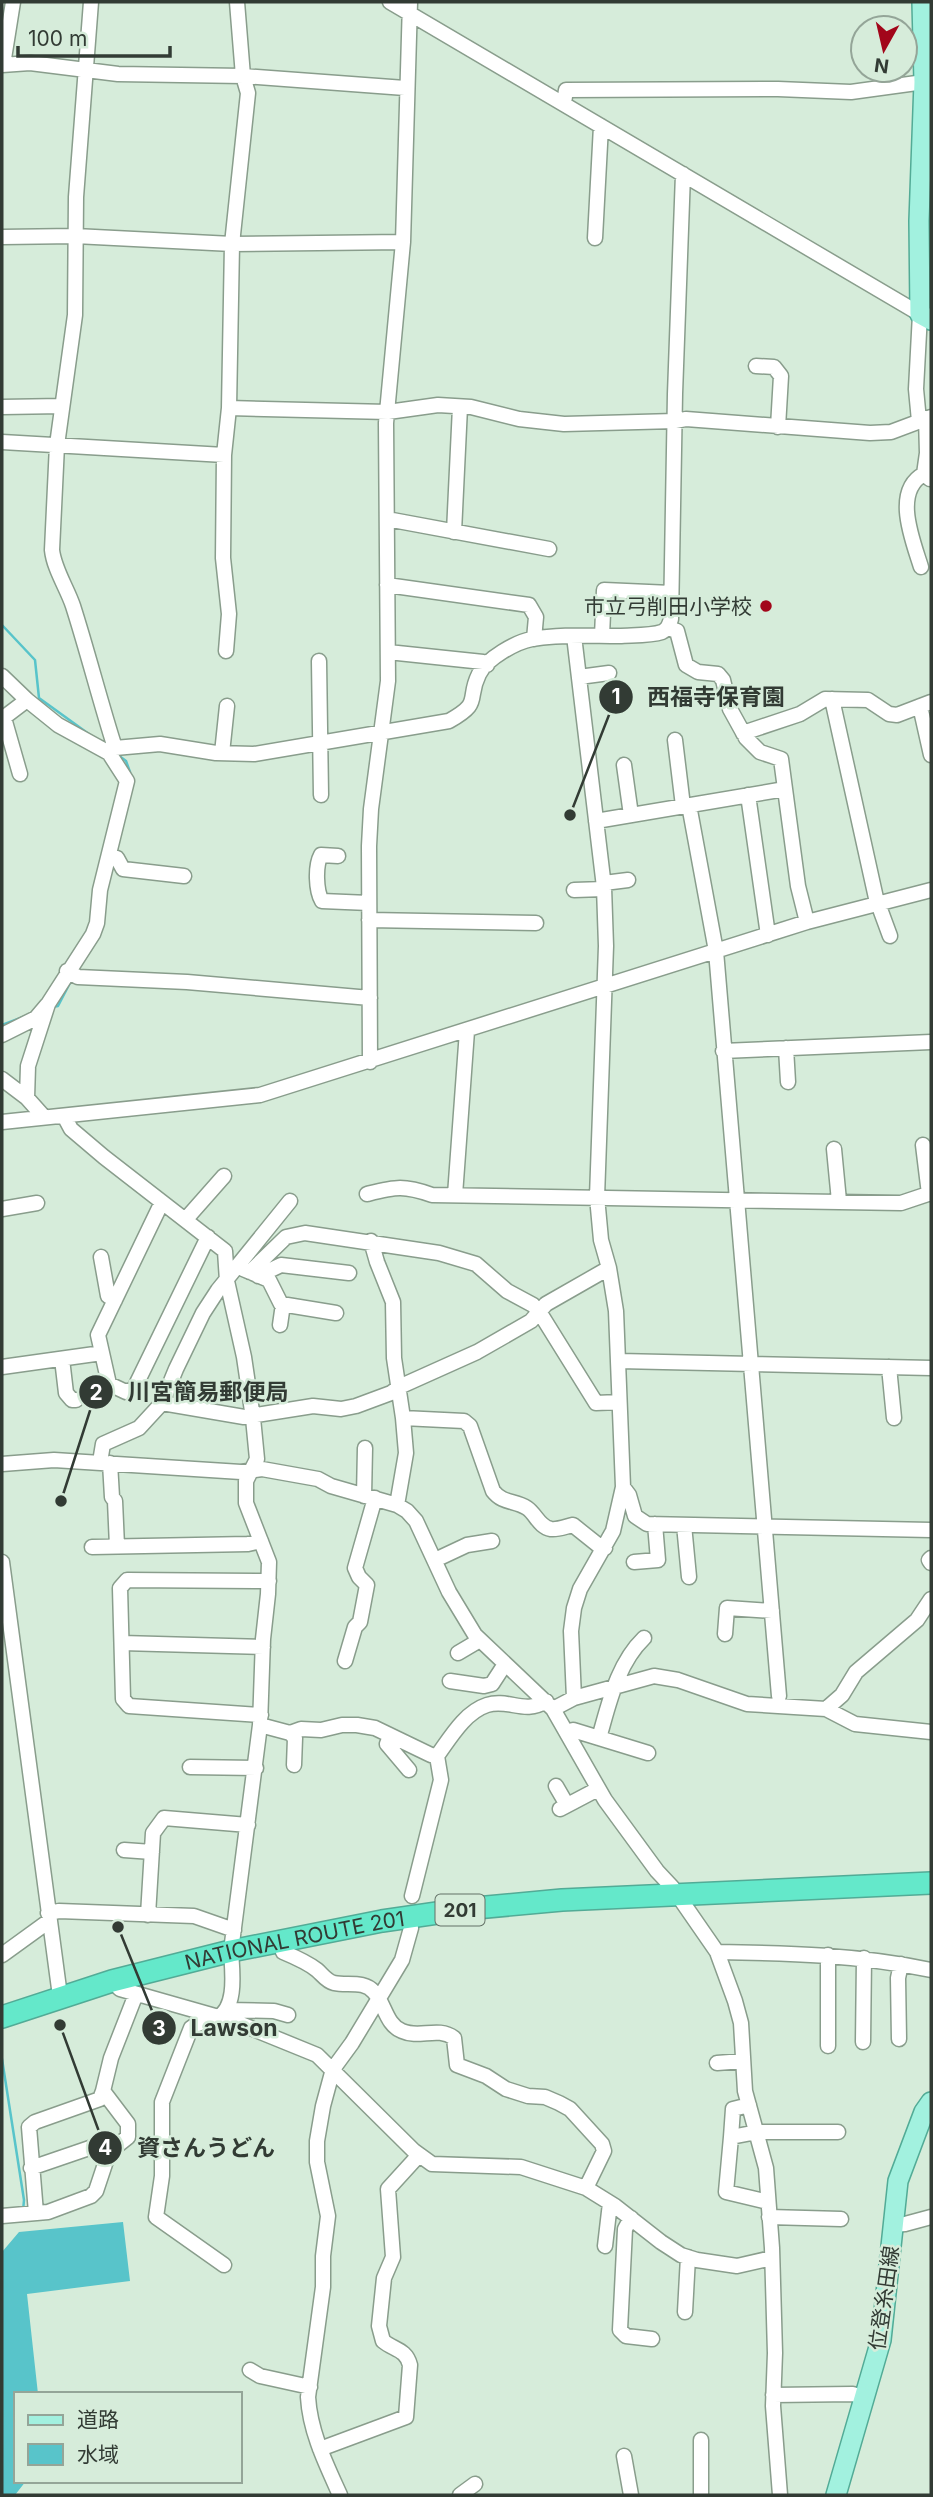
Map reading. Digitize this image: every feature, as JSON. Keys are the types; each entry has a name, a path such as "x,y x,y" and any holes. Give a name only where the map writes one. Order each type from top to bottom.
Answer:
{"highway":[{"name":"NATIONAL ROUTE 201","path":"2,2004 112,1981 233,1940 280,1942 382,1921 466,1909 931,1872"},
{"name":"NATIONAL ROUTE 201","path":"2,2017 59,1991 233,1940 382,1910 562,1890 675,1892 931,1884"}],"main road":[{"path":"922,2 925,317"},
{"name":"位登糸田線","path":"835,2495 881,2340 898,2181 924,2112 931,2102"}],"street":[{"path":"13,2 2,65 30,63 118,74 243,76 405,88"},
{"path":"2,1035 36,1018 93,934 127,781 112,751 66,586 53,559 57,445 75,315 75,236 91,2"},
{"path":"226,651 229,614 223,558 224,455 229,408 232,244 248,93 243,76 237,2"},
{"path":"390,2 409,7 601,126 925,317 916,389 925,419 928,477 911,486 907,506 921,567"},
{"path":"370,1062 370,821 388,681 386,423 403,242 409,7"},
{"path":"564,103 566,90 778,89 851,92 924,82"},
{"path":"595,238 601,126"},
{"path":"2,676 58,725 112,751 160,744 222,753 254,754 449,721 463,713 474,699 477,677 487,665 523,641 660,633 668,628 671,620 683,174"},
{"path":"2,237 75,236 232,244 403,242"},
{"path":"756,366 774,367 781,376 778,427"},
{"path":"229,408 388,412 438,405 564,425 686,419 870,433 891,432 925,419"},
{"path":"2,407 62,406"},
{"path":"454,532 460,407"},
{"path":"2,442 224,455"},
{"path":"387,519 549,549"},
{"path":"387,585 529,605 536,617 534,639"},
{"path":"602,636 604,590 671,593"},
{"path":"668,628 677,631 686,666 698,672 718,674 723,680 730,709 743,733 760,752 782,760 799,886 807,922"},
{"path":"574,636 604,886 606,946 597,1197 601,1240 616,1311 623,1487 617,1520 605,1548 580,1589 574,1608 571,1630 575,1698"},
{"path":"388,652 483,662 487,665"},
{"path":"318,662 321,795"},
{"path":"579,677 610,673"},
{"path":"743,733 800,714 825,698 868,700 889,714 897,715 926,704 931,755"},
{"path":"832,699 879,904 890,936"},
{"path":"20,774 3,719 27,700"},
{"path":"222,753 226,706"},
{"path":"675,740 716,951 779,1696"},
{"path":"624,765 631,815"},
{"path":"596,821 785,789"},
{"path":"748,795 768,934"},
{"path":"338,856 321,855 318,861 318,895 322,901 369,903"},
{"path":"109,856 117,858 123,869 184,876"},
{"path":"574,890 628,880"},
{"path":"2,1122 242,1099 370,1062 807,922 931,892"},
{"path":"369,920 536,923"},
{"path":"67,971 78,977 187,982 370,999"},
{"path":"27,1098 28,1066 48,1004"},
{"path":"455,1195 467,1031"},
{"path":"723,1051 931,1042"},
{"path":"786,1048 788,1082"},
{"path":"2,1079 27,1098 44,1117"},
{"path":"64,1116 71,1129 225,1251 227,1281 244,1357 257,1459 246,1481 247,1503 269,1562 269,1581 262,1647 261,1720 256,1768 233,1940 230,1997 222,2014"},
{"path":"367,1194 395,1187 409,1187 432,1195 901,1203 930,1193 923,1145"},
{"path":"834,1149 839,1202"},
{"path":"186,1219 224,1176"},
{"path":"249,1271 289,1201"},
{"path":"162,1202 98,1335 109,1384 126,1392 134,1390 208,1237"},
{"path":"2,1209 37,1203"},
{"path":"249,1271 286,1237 305,1233 439,1253 477,1264 507,1291 533,1305 540,1312 596,1403 619,1402"},
{"path":"371,1241 393,1302 394,1358 406,1453 397,1505"},
{"path":"102,1257 108,1296 115,1300"},
{"path":"117,1546 116,1501 103,1444 139,1428 162,1403 176,1368 204,1313 227,1281 249,1271 281,1265 349,1273"},
{"path":"162,1403 244,1417 313,1406 341,1409 356,1406 391,1393 477,1352 531,1321 546,1304 609,1268"},
{"path":"249,1271 269,1280 283,1304 280,1325"},
{"path":"283,1304 336,1313"},
{"path":"2,1367 102,1353"},
{"path":"62,1359 66,1393 72,1401 76,1400"},
{"path":"619,1361 931,1368"},
{"path":"889,1367 894,1418"},
{"path":"403,1419 464,1421 470,1426 493,1491 499,1499 523,1505 532,1511 541,1524 552,1530 573,1525 605,1548"},
{"path":"345,1661 355,1627 360,1622 367,1585 355,1569 370,1497 365,1448"},
{"path":"2,1464 54,1460 251,1471 261,1469 318,1479 331,1486 397,1505 416,1521 449,1592 480,1640 549,1705 568,1732 598,1789 717,1952 741,2023 749,2105 766,2168 772,2258 773,2395 780,2495"},
{"path":"623,1487 629,1495 635,1516 647,1524 931,1530"},
{"path":"634,1562 658,1560 655,1524"},
{"path":"684,1525 689,1577"},
{"path":"92,1546 248,1544 261,1541"},
{"path":"435,1560 467,1545 492,1541"},
{"path":"931,1558 931,1563"},
{"path":"2,1562 9,1680 59,1991"},
{"path":"269,1581 127,1580 120,1588 123,1699 129,1706 261,1720 295,1738 294,1765"},
{"path":"412,1896 441,1780 437,1756 467,1717 485,1705 549,1705 654,1676 678,1681 747,1704 829,1707 842,1695 856,1672 916,1620 931,1600"},
{"path":"726,1634 727,1608 772,1611"},
{"path":"599,1738 615,1687 632,1650 644,1639"},
{"path":"458,1653 480,1640"},
{"path":"122,1643 262,1647"},
{"path":"450,1681 484,1686 492,1684 505,1664"},
{"path":"747,1704 750,1698 779,1696 829,1707 855,1724 931,1732"},
{"path":"290,1733 301,1729 321,1730 357,1724 375,1728 437,1756"},
{"path":"568,1732 573,1730 648,1753"},
{"path":"390,1736 387,1744 409,1770"},
{"path":"190,1767 256,1768"},
{"path":"556,1786 563,1807 598,1789"},
{"path":"148,1915 153,1833 164,1818 248,1825"},
{"path":"124,1850 152,1852"},
{"path":"2,1955 59,1910 194,1916 233,1940"},
{"path":"340,2495 320,2449 309,2413 328,2216 317,2162 317,2141 333,2069 402,1960 411,1928"},
{"path":"280,1942 284,1952 302,1960 328,1981 360,1984 374,1991 393,2025 401,2031 414,2034 449,2034 454,2038 457,2064 486,2076 506,2089 528,2096 545,2097 570,2109 602,2144 604,2151 586,2188"},
{"path":"717,1952 864,1958 931,1970"},
{"path":"828,1955 828,2046"},
{"path":"863,2042 864,1958"},
{"path":"899,2039 898,1978 901,1964"},
{"path":"112,1981 120,1989 136,1994 222,2014 317,2054 419,2155 432,2164 521,2167 586,2188 661,2242 688,2257 737,2266 772,2258"},
{"path":"36,2213 29,2127 35,2122 100,2099 111,2058 136,1994"},
{"path":"224,2265 156,2217 162,2176 162,2102 191,2028 201,2021 222,2014 274,2011 288,2015"},
{"path":"717,2063 743,2061"},
{"path":"2,2216 48,2212 91,2196 96,2191 108,2152 128,2137 128,2124 103,2091"},
{"path":"749,2105 733,2109 726,2192 769,2209 841,2218"},
{"path":"731,2137 757,2132 838,2132"},
{"path":"32,2168 104,2143 117,2145"},
{"path":"320,2449 406,2417 410,2365 408,2357 402,2350 383,2341 379,2326 384,2278 393,2257 388,2189 419,2155"},
{"path":"605,2246 610,2203"},
{"path":"893,2225 931,2217"},
{"path":"631,2218 625,2229 620,2330 626,2336 652,2339"},
{"path":"685,2312 688,2257"},
{"path":"250,2370 260,2376 310,2388"},
{"path":"773,2395 853,2394 864,2398"},
{"path":"701,2440 701,2495"},
{"path":"625,2456 631,2495"},
{"path":"460,2495 475,2484"}],"water":[{"path":"123,2222 130,2281 27,2294 38,2392 14,2392 14,2483 24,2483 15,2495 3,2495 2,2252 19,2232"}],"waterway":[{"path":"2,625 35,660 39,698 93,737"},
{"path":"118,755 126,761 130,772"},
{"path":"127,809 133,782"},
{"path":"53,1007 58,1006 72,979"},
{"path":"2,1025 23,1017"},
{"path":"2,2059 24,2200 23,2211"}],"place":[{"name":"市立弓削田小学校","path":"766,606"},
{"name":"西福寺保育園","path":"570,815"},
{"name":"川宮簡易郵便局","path":"61,1501"},
{"name":"Lawson","path":"118,1927"},
{"name":"資さんうどん","path":"60,2025"}]}
